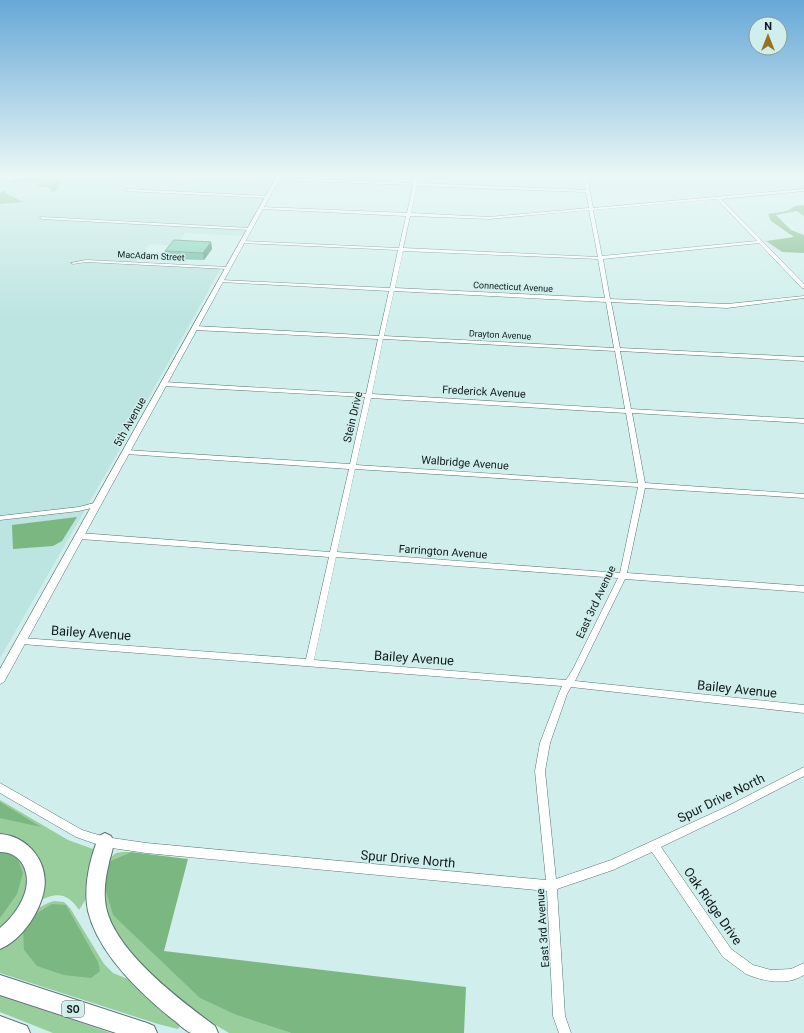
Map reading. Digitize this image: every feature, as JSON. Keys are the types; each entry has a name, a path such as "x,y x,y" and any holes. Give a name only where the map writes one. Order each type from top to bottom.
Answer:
{"highway":[{"path":"0,842 6,843 23,851 33,863 37,879 34,896 25,914 11,932 0,940"},
{"path":"105,842 100,861 96,900 100,921 127,963 146,984 176,1010 208,1033"},
{"name":"SO","path":"0,985 147,1033"},
{"path":"0,1026 20,1033"}],"main road":[{"name":"5th Avenue","path":"0,679 253,224"}],"street":[{"path":"159,224 250,229"},
{"name":"Stein Drive","path":"309,663 407,224"},
{"name":"East 3rd Avenue","path":"564,1033 559,1016 552,886 540,770 544,743 563,694 623,575 642,484 594,224"},
{"path":"744,224 804,287"},
{"path":"242,242 600,258 761,242"},
{"name":"MacAdam Street","path":"74,263 86,260 228,268"},
{"name":"Connecticut Avenue","path":"221,281 727,306 804,297"},
{"name":"Drayton Avenue","path":"195,328 804,359"},
{"name":"Frederick Avenue","path":"164,384 804,421"},
{"name":"Walbridge Avenue","path":"126,452 642,484 804,496"},
{"path":"0,518 79,509 98,504"},
{"name":"Farrington Avenue","path":"80,536 804,589"},
{"name":"Bailey Avenue","path":"22,640 568,684 804,709"},
{"name":"Spur Drive North","path":"0,788 80,834 105,842 146,848 552,886 613,865 804,771"},
{"name":"Oak Ridge Drive","path":"654,845 727,954 750,970 771,976 792,975 804,969"}],"shaded area":[{"path":"0,224 249,224 242,236 185,233 177,246 150,244 136,263 221,268 124,442 0,658"}],"green space":[{"path":"776,224 785,224 791,230 804,235 804,253 782,252 766,241 794,237"},
{"path":"77,517 62,541 53,546 13,549 12,525"},
{"path":"0,800 68,840 93,849 97,852 91,891 79,910 70,900 61,896 50,896 37,902 42,884 0,837"},
{"path":"0,802 41,827 0,818"},
{"path":"0,847 21,855 32,886 0,937"},
{"path":"0,849 16,855 23,873 17,894 0,918"},
{"path":"131,852 110,861 113,915 239,1016 291,1033 229,1033 181,1004 134,961 109,924 103,910 107,860 116,853"},
{"path":"131,852 188,859 164,951 466,987 464,1033 291,1033 239,1016 200,998 113,915 105,888 105,873 110,861"},
{"path":"54,901 64,902 70,908 104,964 113,973 130,980 182,1022 178,1029 158,1024 0,973 0,945 31,913"},
{"path":"52,904 66,905 98,962 100,971 91,978 64,975 37,966 24,950 23,927 34,915"},
{"path":"0,995 111,1033 53,1033 0,1012"}],"building":[{"path":"174,240 211,242 203,253 165,251"}]}
